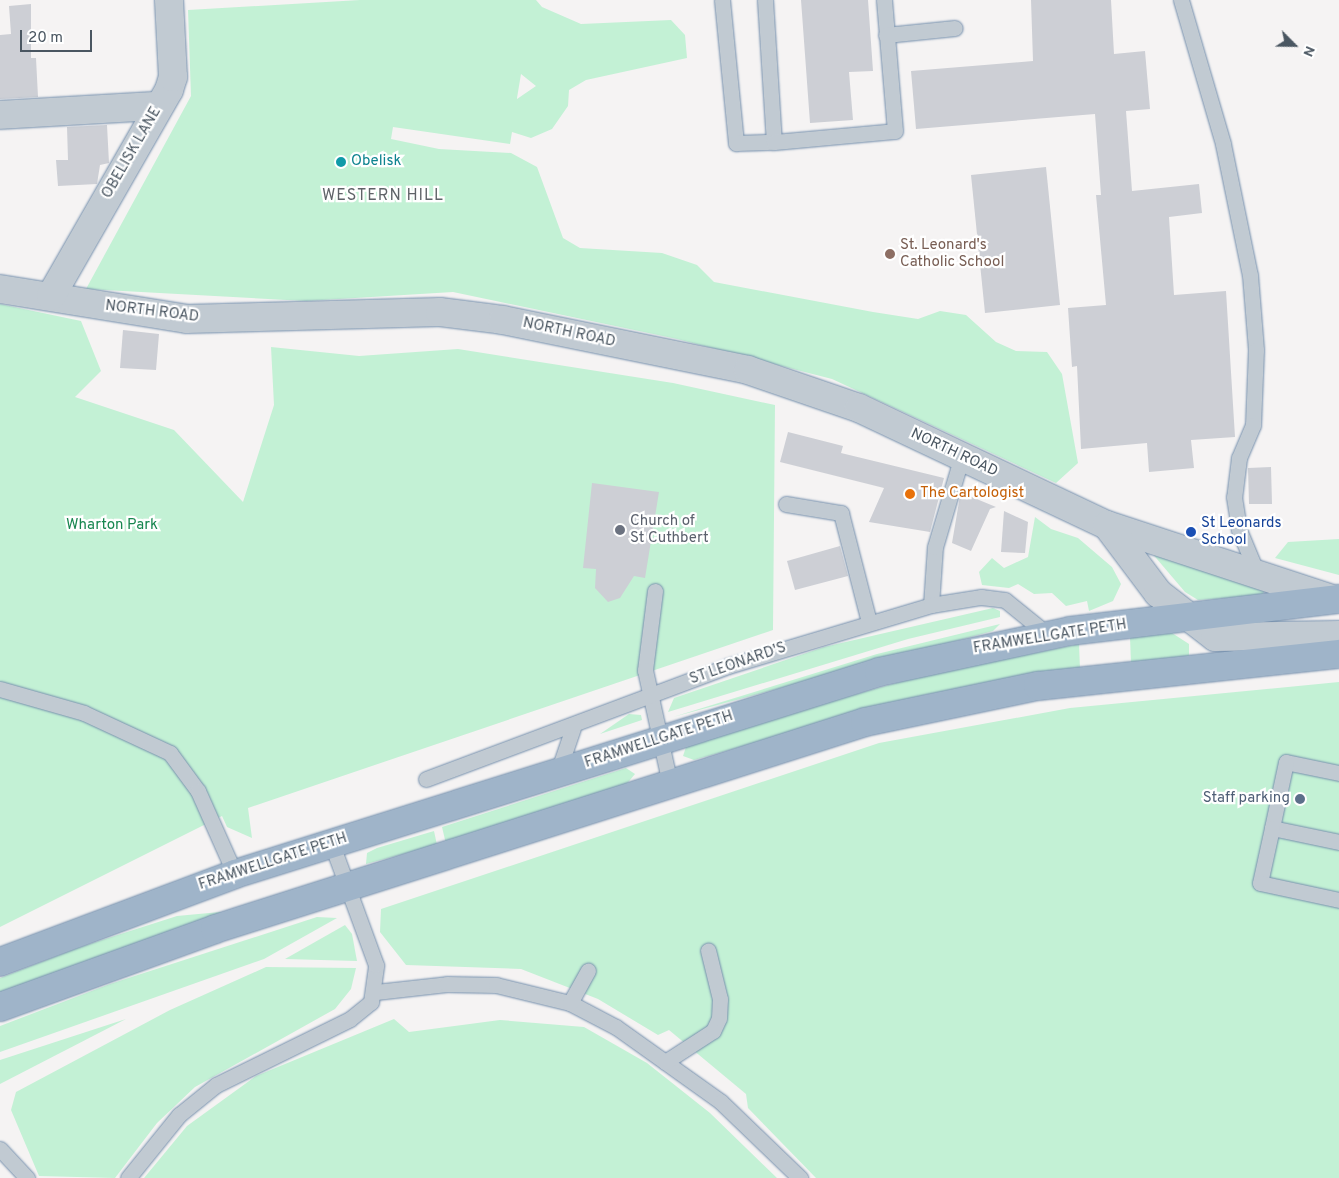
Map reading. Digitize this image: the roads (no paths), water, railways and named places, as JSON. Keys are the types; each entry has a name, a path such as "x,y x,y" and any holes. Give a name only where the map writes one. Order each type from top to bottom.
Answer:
{"highway":[{"name":"FRAMWELLGATE PETH","path":"0,962 235,874 331,842 879,672 1048,635 1187,616 1336,599"},
{"path":"0,1007 215,929 865,722 987,695 1339,654"}],"street":[{"name":"OBELISK LANE","path":"51,296 173,77 169,0"},
{"path":"0,115 158,106"},
{"name":"NORTH ROAD","path":"0,289 187,319 440,312 503,320 748,370 842,401 1107,526 1336,599"},
{"name":"NORTH ROAD","path":"1107,526 1158,593 1187,616 1225,639 1339,634"}],"lane":[{"path":"722,0 736,143 774,142 895,130 884,0"},
{"path":"765,0 774,142"},
{"path":"1181,0 1223,144 1250,275 1256,350 1254,425 1239,458 1234,497 1239,530 1257,573"},
{"path":"886,35 954,28"},
{"path":"931,605 935,547 962,456"},
{"path":"786,504 841,513 869,622"},
{"path":"655,591 645,670 649,696 670,784"},
{"name":"ST LEONARD'S","path":"426,779 573,728 649,696 869,622 931,605 981,597 1005,600 1048,635"},
{"path":"0,689 84,713 170,753 198,791 235,874"},
{"path":"558,772 573,728"},
{"path":"1339,773 1286,762 1260,883 1339,900"},
{"path":"1272,828 1339,842"},
{"path":"128,1178 179,1115 216,1085 350,1019 371,1002 376,992 376,965 331,842"},
{"path":"664,1062 713,1031 719,1018 720,999 708,950"},
{"path":"570,1003 588,971"},
{"path":"376,992 447,984 496,985 570,1003 616,1027 721,1102 800,1178"},
{"path":"0,1149 27,1178"}],"place":[{"name":"Obelisk","path":"341,162"},
{"name":"St. Leonard's Catholic School","path":"890,254"},
{"name":"The Cartologist","path":"910,494"},
{"name":"Church of St Cuthbert","path":"620,530"},
{"name":"St Leonards School","path":"1191,532"},
{"name":"Staff parking","path":"1300,799"}],"district":[{"name":"WESTERN HILL","path":"383,196"}],"park label":[{"name":"Wharton Park","path":"112,526"}]}
